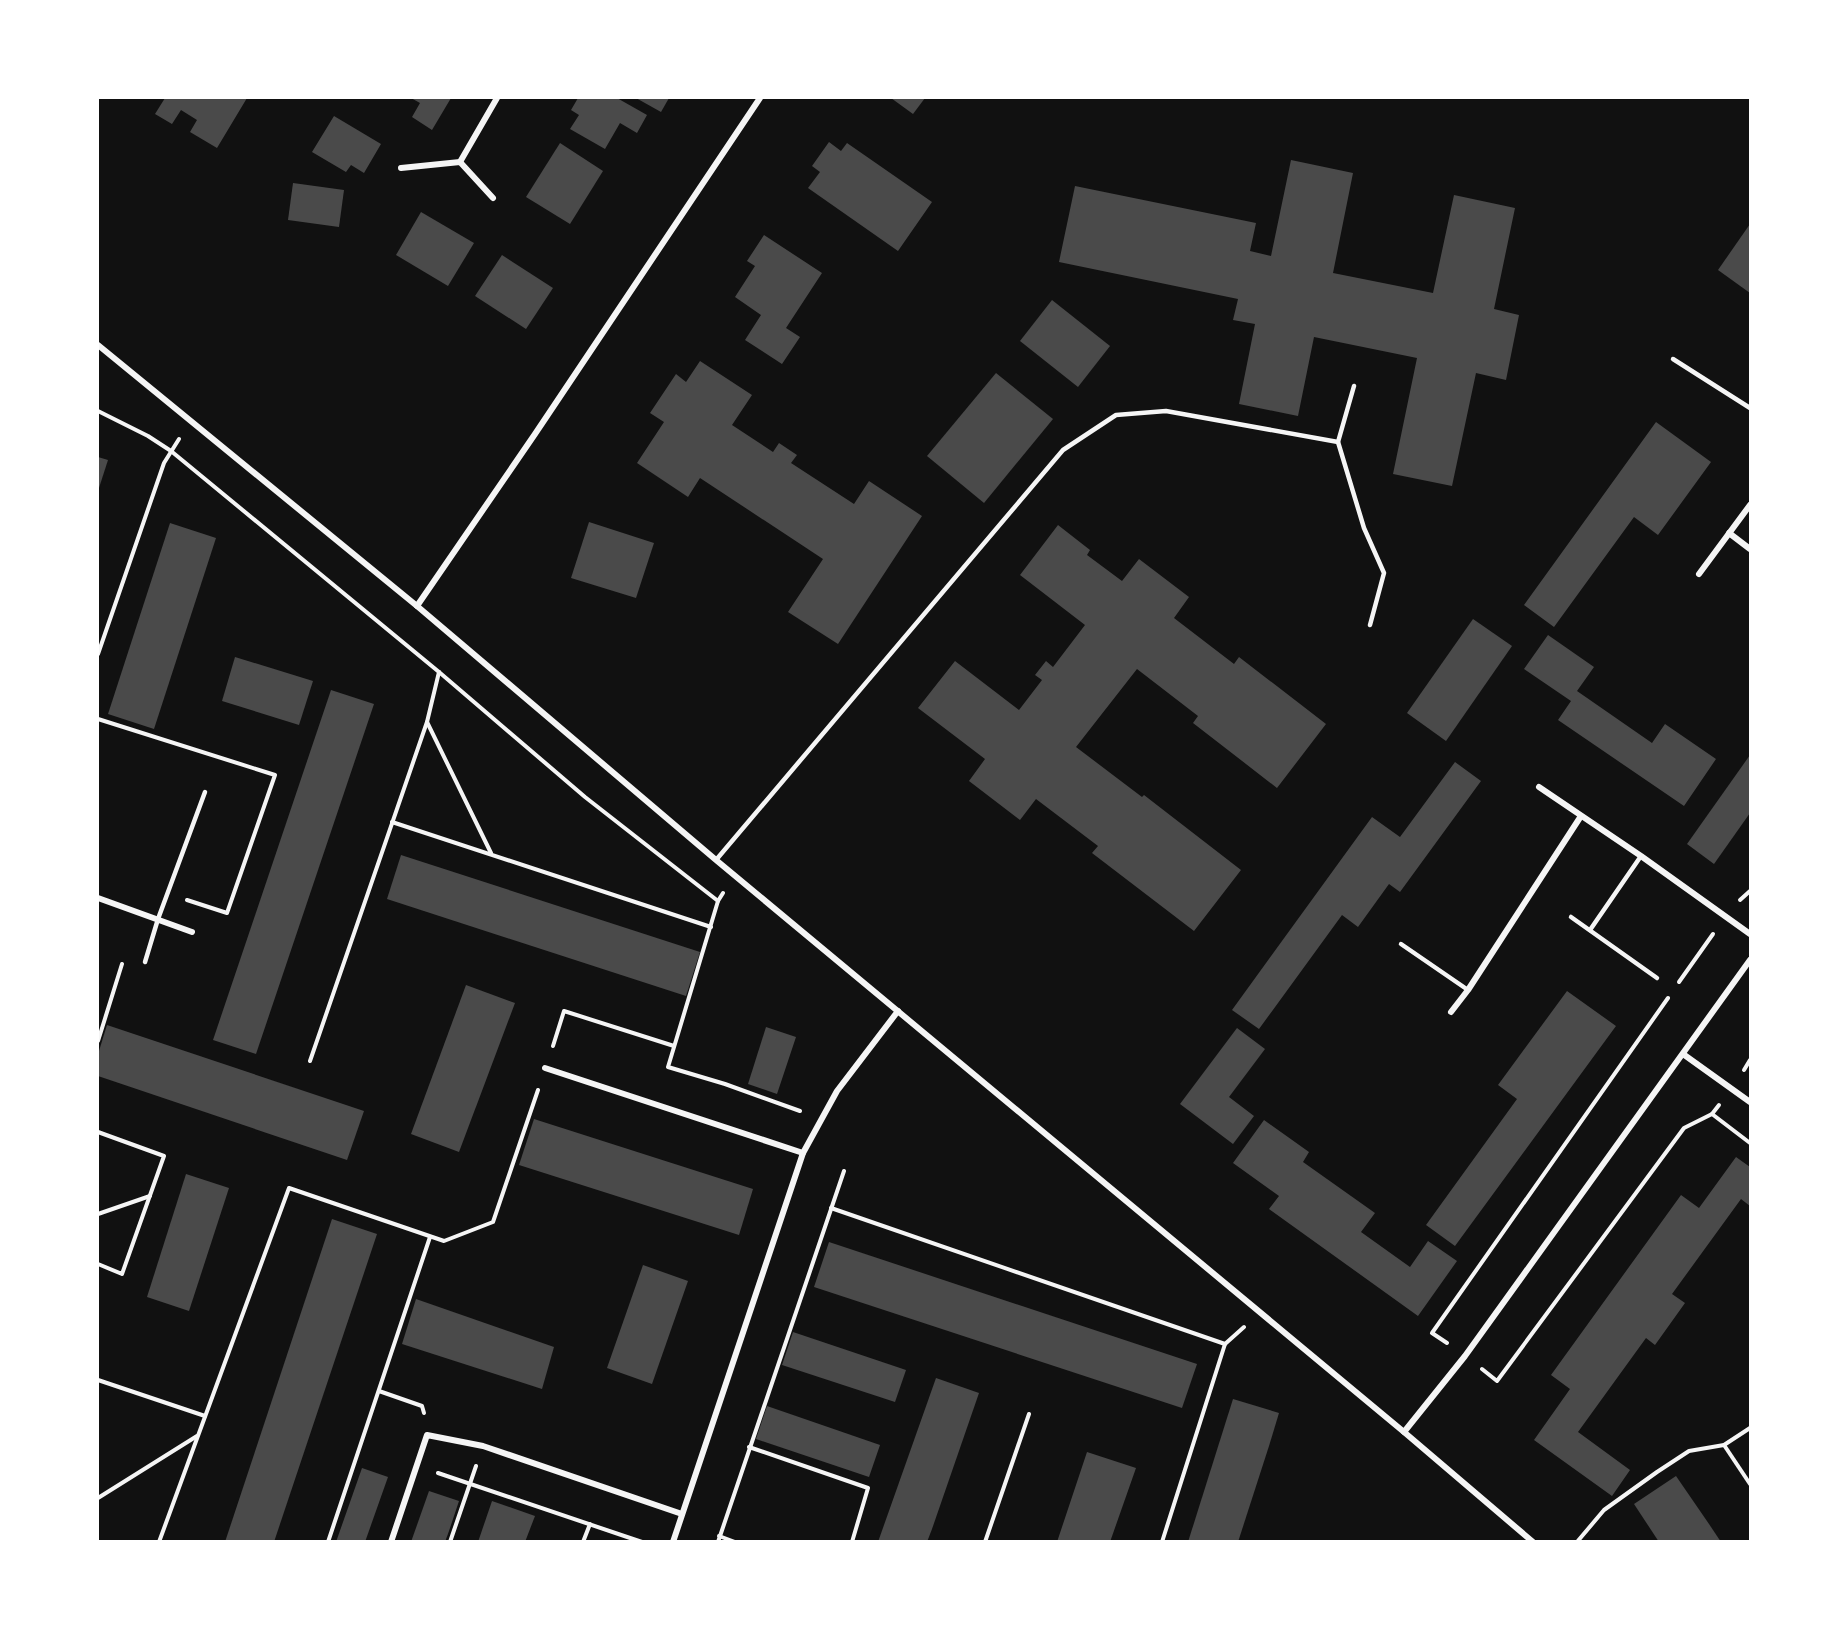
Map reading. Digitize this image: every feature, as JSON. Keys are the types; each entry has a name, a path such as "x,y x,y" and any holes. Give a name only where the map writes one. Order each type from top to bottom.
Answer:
{"street":[{"path":"460,162 497,98"},
{"path":"417,606 760,98"},
{"path":"401,168 460,162"},
{"path":"460,162 493,198"},
{"path":"98,345 417,606 716,860 1533,1542"},
{"path":"1699,574 1750,505"},
{"path":"1729,533 1750,549"},
{"path":"1539,788 1641,856 1750,934"},
{"path":"1451,1012 1468,990 1581,816"},
{"path":"98,898 192,932"},
{"path":"1404,1432 1465,1356 1750,960"},
{"path":"673,1542 803,1153 837,1091 898,1011"},
{"path":"1683,1054 1750,1102"},
{"path":"545,1068 803,1153"},
{"path":"391,1542 427,1435 483,1446 682,1514"}],"lane":[{"path":"1673,359 1750,408"},
{"path":"1354,386 1338,442 1364,528 1384,573 1370,625"},
{"path":"716,860 1063,450 1116,415 1166,411 1338,442"},
{"path":"145,962 158,919 205,792"},
{"path":"1590,930 1641,856"},
{"path":"1571,917 1657,978"},
{"path":"1401,944 1468,990"}],"path":[{"path":"98,411 148,436 171,451 439,672 585,797 718,901"},
{"path":"98,654 164,462 191,421"},
{"path":"310,1061 427,722 439,672"},
{"path":"427,722 491,854"},
{"path":"392,822 711,927"},
{"path":"734,874 718,901 668,1067 725,1084 822,1119"},
{"path":"1678,984 1726,916"},
{"path":"98,1041 123,963"},
{"path":"1671,994 1432,1333 1497,1381 1684,1128 1712,1114"},
{"path":"159,1542 289,1188 444,1241 493,1222 564,1011 674,1046"},
{"path":"98,1132 164,1156 122,1275 98,1264"},
{"path":"735,1542 718,1539 843,1171"},
{"path":"98,1214 150,1196"},
{"path":"831,1208 1225,1344"},
{"path":"328,1542 430,1237"},
{"path":"1162,1542 1225,1344 1260,1313"},
{"path":"98,1380 205,1416"},
{"path":"379,1391 422,1406 427,1435"},
{"path":"986,1542 1029,1414"},
{"path":"1577,1542 1604,1510 1657,1472 1689,1451 1724,1445 1750,1428"},
{"path":"98,1498 198,1436"},
{"path":"1724,1445 1750,1484"},
{"path":"450,1542 483,1446"},
{"path":"749,1447 868,1488 852,1542"},
{"path":"417,1466 642,1542"},
{"path":"583,1542 590,1524"}],"building":[{"path":"165,98 247,98 217,148 190,132 197,120 181,110 172,124 155,114"},
{"path":"411,98 451,98 432,130 412,117 420,103"},
{"path":"578,98 617,98 647,115 637,133 620,123 605,149 570,129 579,115 571,110"},
{"path":"636,98 669,98 661,112"},
{"path":"891,98 925,98 913,114"},
{"path":"334,116 381,144 364,173 351,165 346,172 312,152"},
{"path":"829,142 841,151 847,143 932,202 898,251 808,188 820,172 812,166"},
{"path":"560,143 603,171 570,224 526,197"},
{"path":"1291,160 1353,173 1333,273 1433,293 1454,195 1515,208 1494,309 1519,315 1506,380 1476,373 1452,486 1393,474 1417,358 1314,337 1298,416 1239,404 1255,324 1233,320 1238,299 1059,262 1075,186 1256,223 1250,251 1271,256"},
{"path":"293,183 344,190 339,227 288,220"},
{"path":"421,212 474,243 448,286 396,255"},
{"path":"1750,224 1750,293 1718,270"},
{"path":"764,235 822,273 786,328 800,337 782,364 745,340 761,315 735,297 755,266 747,261"},
{"path":"502,255 553,288 526,329 475,296"},
{"path":"1052,300 1110,346 1078,387 1020,341"},
{"path":"700,361 752,395 732,425 773,452 779,443 797,455 791,463 854,504 869,481 922,516 838,644 788,612 823,559 700,478 688,497 637,463 664,422 650,413 676,374 686,382"},
{"path":"996,373 1053,419 984,503 927,456"},
{"path":"1656,422 1711,462 1658,535 1634,517 1554,627 1524,605"},
{"path":"98,457 108,460 98,491"},
{"path":"589,522 654,543 636,598 571,578"},
{"path":"170,523 216,538 154,729 108,714"},
{"path":"1058,525 1090,550 1087,555 1122,581 1139,559 1189,597 1174,618 1234,664 1239,657 1326,724 1277,788 1193,723 1198,716 1137,669 1076,747 1142,797 1144,795 1241,870 1194,931 1092,853 1098,846 1036,799 1020,820 969,781 985,759 918,708 955,661 1019,710 1042,680 1035,675 1046,661 1053,667 1085,625 1020,575"},
{"path":"1473,619 1512,646 1446,741 1407,713"},
{"path":"1548,635 1594,667 1577,691 1652,743 1665,724 1716,759 1684,806 1558,720 1571,701 1524,669"},
{"path":"235,657 313,681 299,725 222,701"},
{"path":"331,690 374,704 256,1054 213,1040"},
{"path":"1750,755 1750,813 1714,864 1687,844"},
{"path":"1455,762 1481,781 1400,892 1389,884 1358,927 1342,915 1259,1029 1232,1010 1372,817 1400,837"},
{"path":"401,855 700,952 686,996 387,899"},
{"path":"466,985 515,1003 459,1152 411,1134"},
{"path":"1567,991 1616,1026 1455,1246 1426,1225 1517,1099 1498,1085"},
{"path":"107,1025 364,1111 347,1160 98,1076 98,1054"},
{"path":"766,1027 796,1037 777,1094 748,1084"},
{"path":"1237,1028 1265,1049 1229,1097 1254,1116 1233,1144 1180,1104"},
{"path":"534,1119 753,1189 739,1235 519,1165"},
{"path":"1264,1120 1309,1152 1303,1162 1375,1213 1361,1232 1410,1267 1428,1241 1457,1261 1418,1316 1269,1209 1279,1196 1233,1163"},
{"path":"1736,1157 1750,1167 1750,1206 1741,1199 1672,1294 1685,1303 1655,1345 1646,1338 1578,1432 1630,1470 1612,1496 1534,1440 1570,1389 1551,1375 1681,1195 1699,1208"},
{"path":"186,1174 229,1188 189,1311 147,1297"},
{"path":"332,1219 377,1234 274,1542 225,1542"},
{"path":"829,1242 1197,1364 1182,1408 814,1287"},
{"path":"643,1265 688,1281 652,1384 607,1368"},
{"path":"416,1299 554,1347 542,1389 402,1344"},
{"path":"793,1332 906,1370 895,1402 782,1365"},
{"path":"936,1378 979,1393 932,1529 927,1542 878,1542"},
{"path":"1233,1399 1279,1413 1269,1446 1238,1542 1188,1542"},
{"path":"767,1406 880,1445 869,1477 756,1439"},
{"path":"1087,1452 1136,1468 1110,1542 1057,1542"},
{"path":"362,1468 388,1477 365,1542 336,1542"},
{"path":"1676,1476 1721,1542 1659,1542 1634,1504"},
{"path":"429,1491 459,1501 449,1531 445,1542 411,1542"},
{"path":"492,1501 535,1516 525,1542 478,1542"}]}
